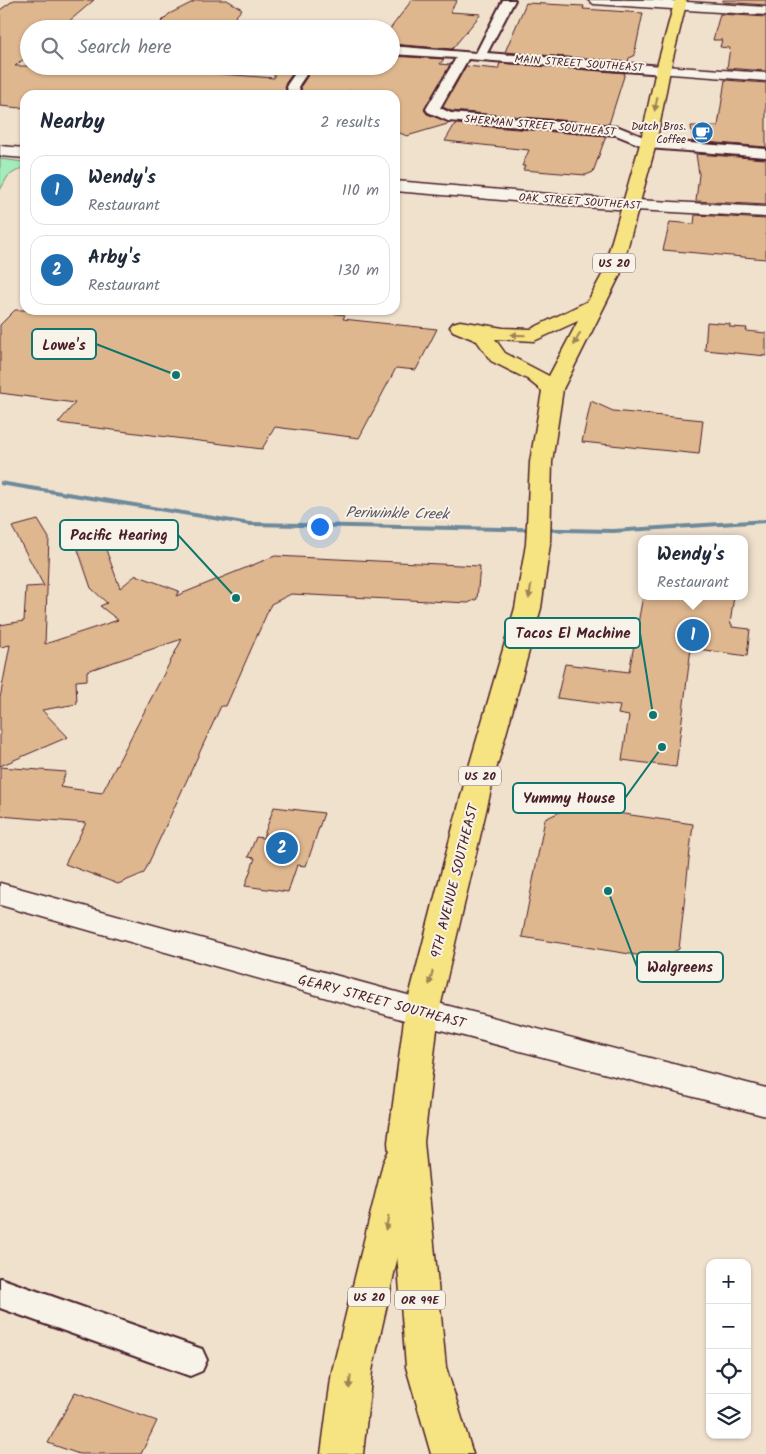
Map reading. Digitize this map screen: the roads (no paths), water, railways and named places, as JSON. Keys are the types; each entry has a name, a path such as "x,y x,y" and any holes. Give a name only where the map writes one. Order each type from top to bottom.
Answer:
{"main road":[{"name":"9TH AVENUE SOUTHEAST","path":"342,1454 352,1371 406,1142 422,1012 480,777 528,608 538,544 541,462 553,389 611,275 648,144 680,3"},
{"path":"553,389 534,374 498,357 484,337 460,327 502,334 534,335 595,305"},
{"name":"OR 99E","path":"406,1142 426,1367 452,1454"}],"street":[{"path":"480,56 509,0"},
{"path":"594,0 680,3 766,11"},
{"name":"MAIN STREET SOUTHEAST","path":"400,51 766,77"},
{"name":"SHERMAN STREET SOUTHEAST","path":"464,55 433,109 448,117 619,131 648,144 766,154"},
{"path":"294,90 293,85 300,75"},
{"path":"0,151 20,153"},
{"name":"OAK STREET SOUTHEAST","path":"400,186 630,205 766,212"},
{"name":"GEARY STREET SOUTHEAST","path":"0,894 422,1012 766,1102"},
{"path":"0,1293 190,1360"}],"waterway":[{"name":"Periwinkle Creek","path":"0,483 250,524 613,531 766,521"}],"place":[{"name":"Dutch Bros. Coffee","path":"702,132"},
{"name":"Lowe's","path":"176,375"},
{"name":"Pacific Hearing","path":"236,598"},
{"name":"Wendy's","path":"693,635"},
{"name":"Tacos El Machine","path":"653,715"},
{"name":"Yummy House","path":"662,747"},
{"name":"Arby's","path":"282,848"},
{"name":"Walgreens","path":"608,891"}]}
